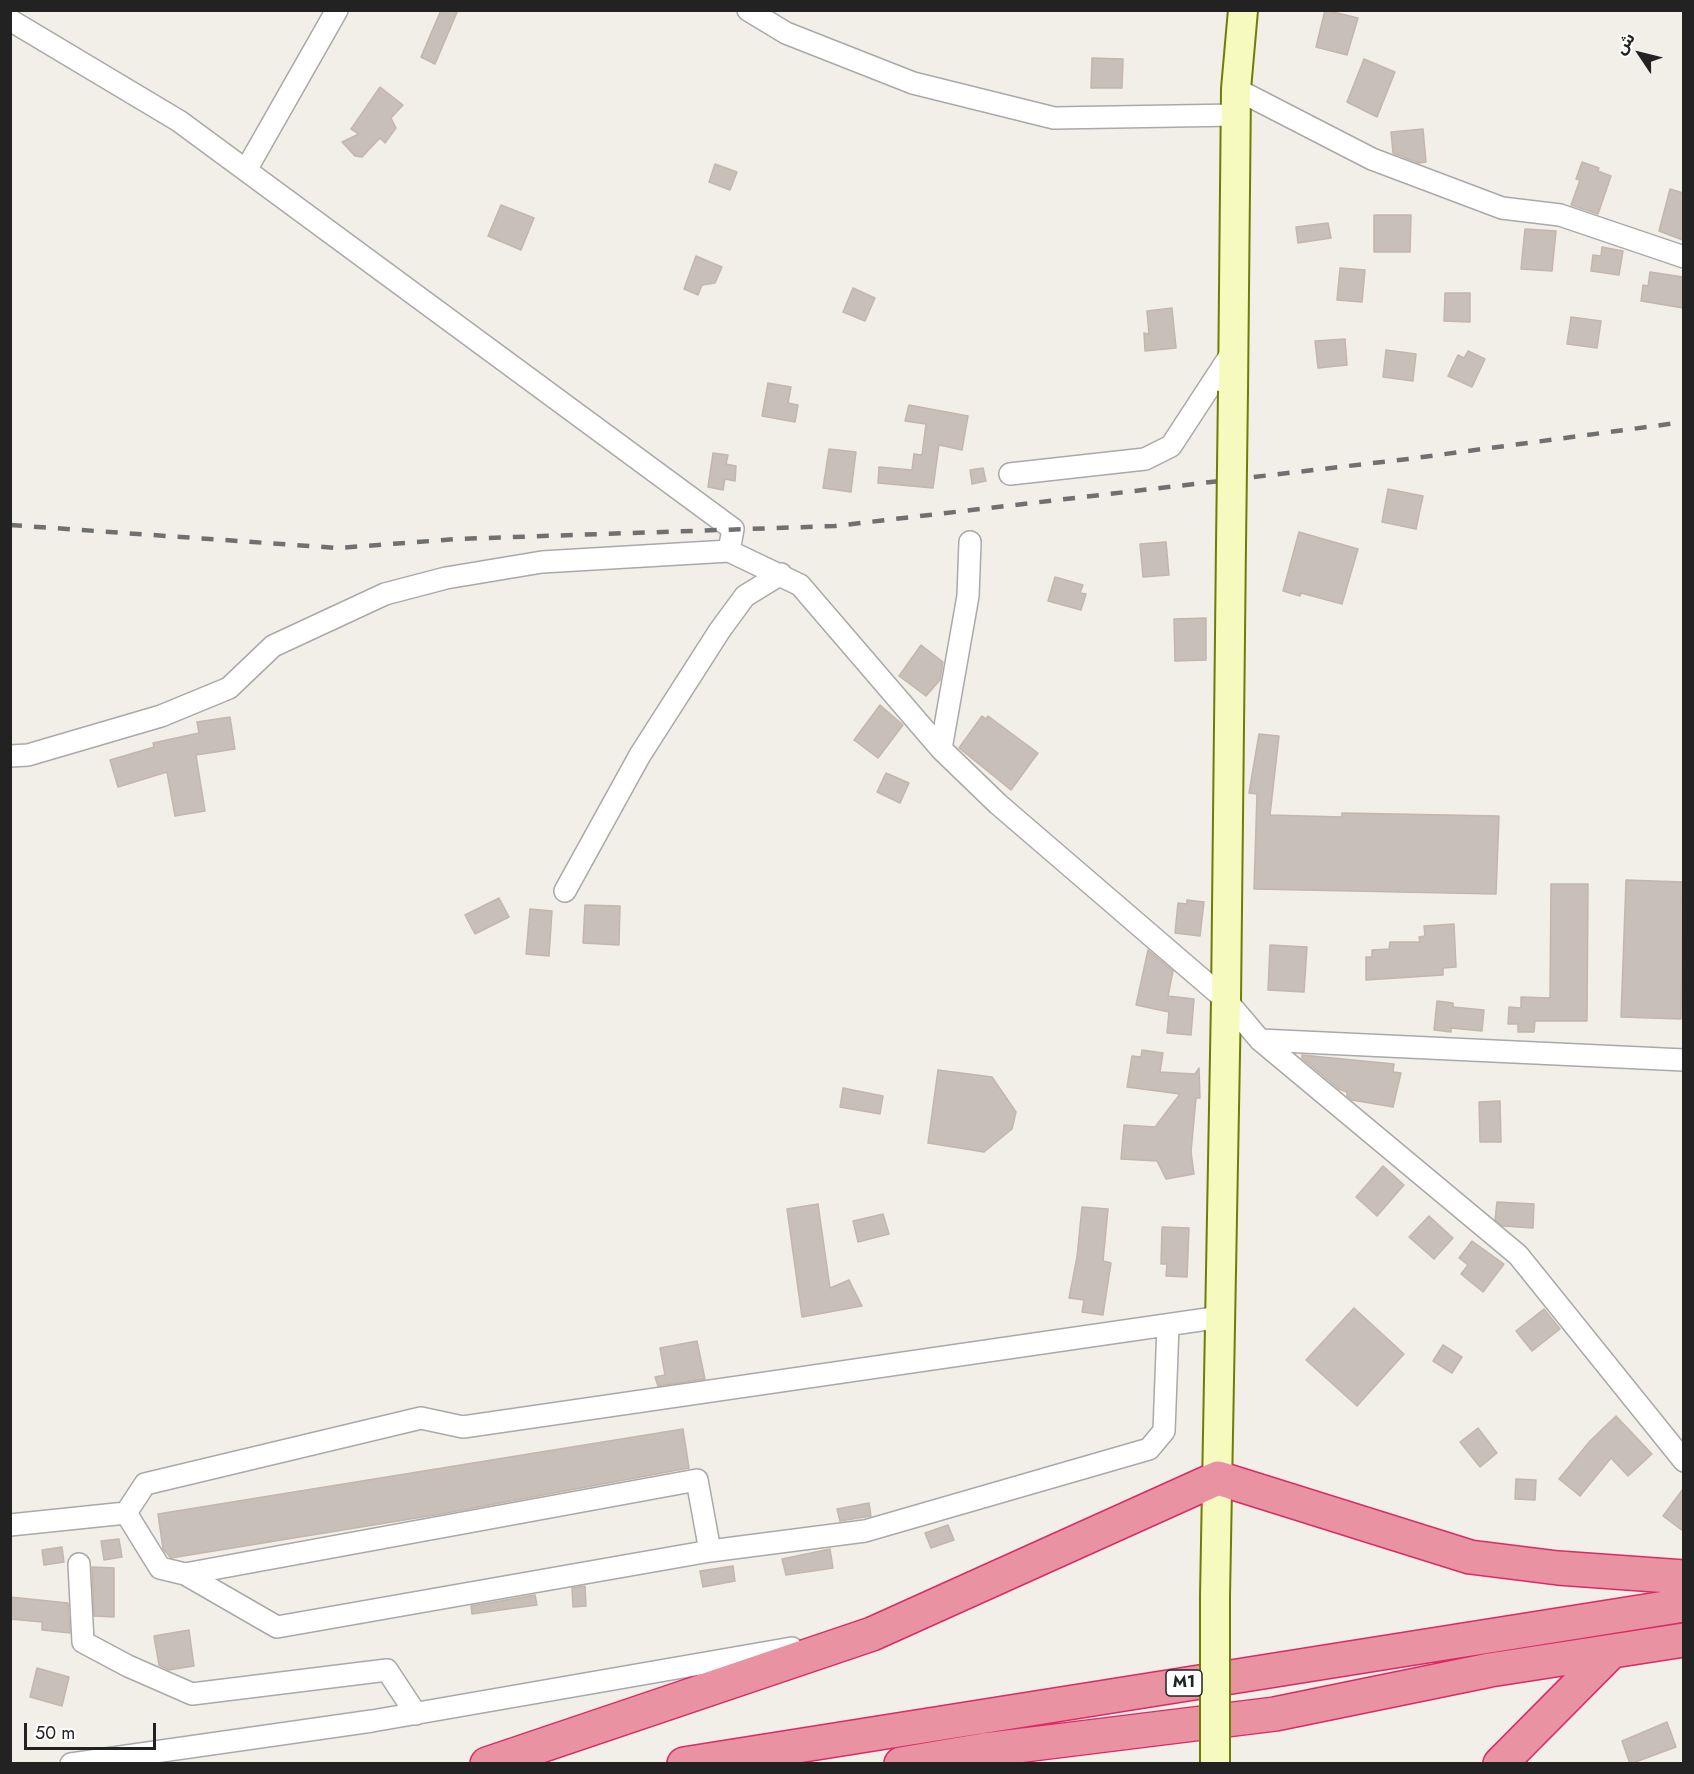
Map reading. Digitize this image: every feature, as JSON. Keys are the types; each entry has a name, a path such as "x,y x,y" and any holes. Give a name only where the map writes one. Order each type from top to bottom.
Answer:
{"highway":[{"path":"487,1764 872,1634 1218,1478 1470,1557 1558,1568 1683,1577"},
{"name":"M1","path":"684,1764 1005,1711 1683,1605"},
{"name":"M1","path":"901,1764 984,1750 1275,1714 1490,1670 1683,1640"},
{"path":"1500,1764 1611,1652"}],"main road":[{"path":"1215,1764 1215,1596 1226,1000 1236,102 1244,10"}],"street":[{"path":"246,170 337,10"},
{"path":"748,10 786,33 913,83 1054,118 1236,102 1372,159 1502,208 1560,215 1683,257"},
{"path":"10,20 179,121 246,170 732,530 729,551"},
{"path":"1010,474 1145,459 1171,446 1235,348"},
{"path":"941,749 968,596 970,542"},
{"path":"10,756 28,755 161,716 229,688 273,646 385,594 446,578 542,562 729,551 800,585 941,749 998,804 1226,1000 1260,1040 1518,1255 1683,1461"},
{"path":"565,891 640,755 720,630 745,596 781,574"},
{"path":"1260,1040 1683,1060"},
{"path":"126,1513 145,1484 421,1418 463,1427 1221,1317"},
{"path":"126,1513 160,1568 185,1574 277,1627 710,1551 865,1532 1149,1449 1164,1431 1168,1326"},
{"path":"185,1574 697,1480 710,1551"},
{"path":"10,1526 126,1513"},
{"path":"79,1564 83,1642 128,1666 192,1694 387,1670 416,1714"},
{"path":"71,1764 416,1714 872,1634"}],"building":[{"path":"441,10 458,10 435,64 421,57"},
{"path":"1325,10 1358,18 1347,55 1316,47"},
{"path":"1092,58 1123,59 1122,88 1091,88"},
{"path":"1364,59 1395,72 1377,117 1347,102"},
{"path":"380,87 403,105 391,118 396,128 385,143 380,138 362,157 355,156 342,142 359,134 351,129"},
{"path":"1423,129 1426,162 1419,163 1393,153 1391,132"},
{"path":"1582,162 1599,168 1598,171 1611,176 1598,214 1571,205 1580,180 1576,179"},
{"path":"715,164 737,172 730,190 709,182"},
{"path":"1670,189 1683,193 1683,240 1659,231"},
{"path":"501,205 534,218 521,250 488,236"},
{"path":"1374,215 1411,215 1410,252 1374,252"},
{"path":"1328,223 1331,238 1298,243 1296,227"},
{"path":"1525,229 1556,231 1552,271 1521,269"},
{"path":"1602,247 1623,251 1619,275 1591,271 1593,255 1601,256"},
{"path":"696,256 722,267 715,283 702,285 698,295 684,289"},
{"path":"1340,268 1365,270 1362,302 1337,300"},
{"path":"1650,272 1683,277 1683,308 1641,301 1643,285 1648,286"},
{"path":"853,288 875,298 865,321 843,312"},
{"path":"1445,293 1470,293 1470,322 1444,321"},
{"path":"1172,308 1176,348 1145,351 1144,333 1149,334 1147,311"},
{"path":"1571,317 1601,321 1597,348 1567,344"},
{"path":"1345,339 1347,365 1318,368 1315,341"},
{"path":"1386,350 1416,354 1413,381 1383,377"},
{"path":"1468,351 1485,359 1472,387 1448,376 1458,355 1464,358"},
{"path":"768,383 791,387 788,403 798,405 795,422 762,416"},
{"path":"909,405 968,416 962,450 939,445 933,488 878,483 879,467 912,470 914,454 922,455 926,424 905,421"},
{"path":"829,449 856,452 851,492 823,488"},
{"path":"713,453 728,455 726,464 736,466 735,481 725,479 723,490 708,487"},
{"path":"983,468 986,481 972,484 970,470"},
{"path":"1388,489 1423,496 1416,529 1382,522"},
{"path":"1299,532 1358,549 1342,604 1301,593 1300,596 1283,591"},
{"path":"1166,542 1169,575 1143,577 1140,544"},
{"path":"1055,577 1083,585 1080,593 1086,594 1081,610 1048,601"},
{"path":"1206,618 1206,660 1175,661 1174,619"},
{"path":"921,645 943,662 940,680 926,696 899,676"},
{"path":"880,705 903,725 878,758 854,740"},
{"path":"982,716 986,719 988,716 1038,753 1011,790 959,748"},
{"path":"230,717 235,749 196,755 205,811 175,816 167,772 118,787 110,760 154,747 153,743 199,733 197,722"},
{"path":"1259,734 1279,736 1270,815 1342,817 1342,813 1499,816 1496,894 1254,889 1257,794 1249,793"},
{"path":"886,773 909,783 900,803 877,792"},
{"path":"1626,880 1683,882 1681,1019 1621,1017"},
{"path":"1551,884 1588,884 1587,1021 1535,1021 1534,1032 1518,1032 1518,1024 1508,1024 1509,1007 1521,1008 1521,997 1550,998"},
{"path":"499,898 509,917 475,934 465,915"},
{"path":"1187,900 1204,902 1200,936 1175,933 1178,903 1187,904"},
{"path":"585,905 620,906 619,945 583,943"},
{"path":"530,909 552,911 549,956 526,954"},
{"path":"1454,924 1456,967 1443,968 1443,975 1366,980 1366,957 1372,957 1372,950 1389,949 1390,942 1420,942 1419,937 1425,936 1424,926"},
{"path":"1270,945 1307,947 1304,992 1268,990"},
{"path":"1148,950 1173,971 1168,996 1194,999 1191,1035 1167,1033 1169,1012 1136,1005"},
{"path":"1437,1001 1453,1003 1453,1007 1484,1010 1482,1031 1451,1028 1451,1032 1434,1030"},
{"path":"1142,1050 1163,1053 1160,1072 1195,1074 1199,1068 1200,1098 1196,1098 1191,1152 1194,1174 1166,1179 1157,1161 1121,1159 1124,1125 1155,1127 1180,1094 1127,1087 1132,1056 1141,1057"},
{"path":"1302,1055 1394,1064 1393,1072 1401,1073 1393,1107 1352,1100 1347,1096 1347,1092 1339,1089 1302,1058"},
{"path":"938,1070 992,1077 1016,1112 1012,1129 984,1152 928,1143"},
{"path":"843,1088 883,1096 880,1114 840,1107"},
{"path":"1500,1101 1501,1142 1480,1142 1479,1102"},
{"path":"1383,1166 1404,1185 1377,1216 1356,1197"},
{"path":"1497,1202 1534,1204 1533,1228 1503,1226 1495,1220"},
{"path":"818,1204 830,1288 849,1280 862,1306 802,1317 787,1209"},
{"path":"1082,1207 1108,1209 1103,1261 1111,1263 1103,1315 1082,1312 1084,1300 1069,1298 1077,1257"},
{"path":"883,1214 889,1234 858,1242 853,1221"},
{"path":"1429,1216 1453,1238 1434,1259 1409,1237"},
{"path":"1162,1227 1189,1228 1187,1277 1166,1276 1167,1264 1161,1264"},
{"path":"1472,1241 1504,1264 1483,1292 1461,1274 1468,1265 1459,1258"},
{"path":"1354,1308 1404,1354 1357,1406 1306,1360"},
{"path":"1544,1309 1560,1329 1532,1351 1516,1331"},
{"path":"697,1341 705,1379 658,1386 655,1377 665,1375 660,1348"},
{"path":"1443,1345 1462,1357 1452,1373 1433,1361"},
{"path":"1616,1416 1652,1454 1628,1476 1611,1458 1580,1496 1559,1479 1590,1441"},
{"path":"1478,1428 1497,1453 1480,1467 1460,1442"},
{"path":"683,1429 689,1468 441,1514 171,1558 163,1549 158,1514"},
{"path":"1516,1479 1536,1480 1535,1500 1515,1499"},
{"path":"1683,1489 1683,1531 1663,1516"},
{"path":"869,1503 871,1516 840,1521 837,1509"},
{"path":"948,1525 954,1540 931,1548 925,1533"},
{"path":"119,1539 122,1557 104,1560 101,1541"},
{"path":"62,1547 64,1562 44,1565 42,1550"},
{"path":"830,1549 833,1568 786,1575 782,1559"},
{"path":"733,1566 735,1581 703,1587 700,1571"},
{"path":"92,1567 114,1568 114,1617 94,1616"},
{"path":"585,1586 586,1606 573,1607 572,1588"},
{"path":"535,1595 537,1605 472,1614 471,1606"},
{"path":"10,1597 68,1603 70,1633 42,1630 42,1622 10,1619"},
{"path":"189,1630 194,1666 169,1670 159,1665 154,1636"},
{"path":"37,1668 69,1677 62,1706 30,1697"},
{"path":"1667,1722 1676,1747 1630,1764 1622,1741"}],"railway":[{"path":"10,525 338,548 457,539 835,526 1408,459 1684,422"}]}
